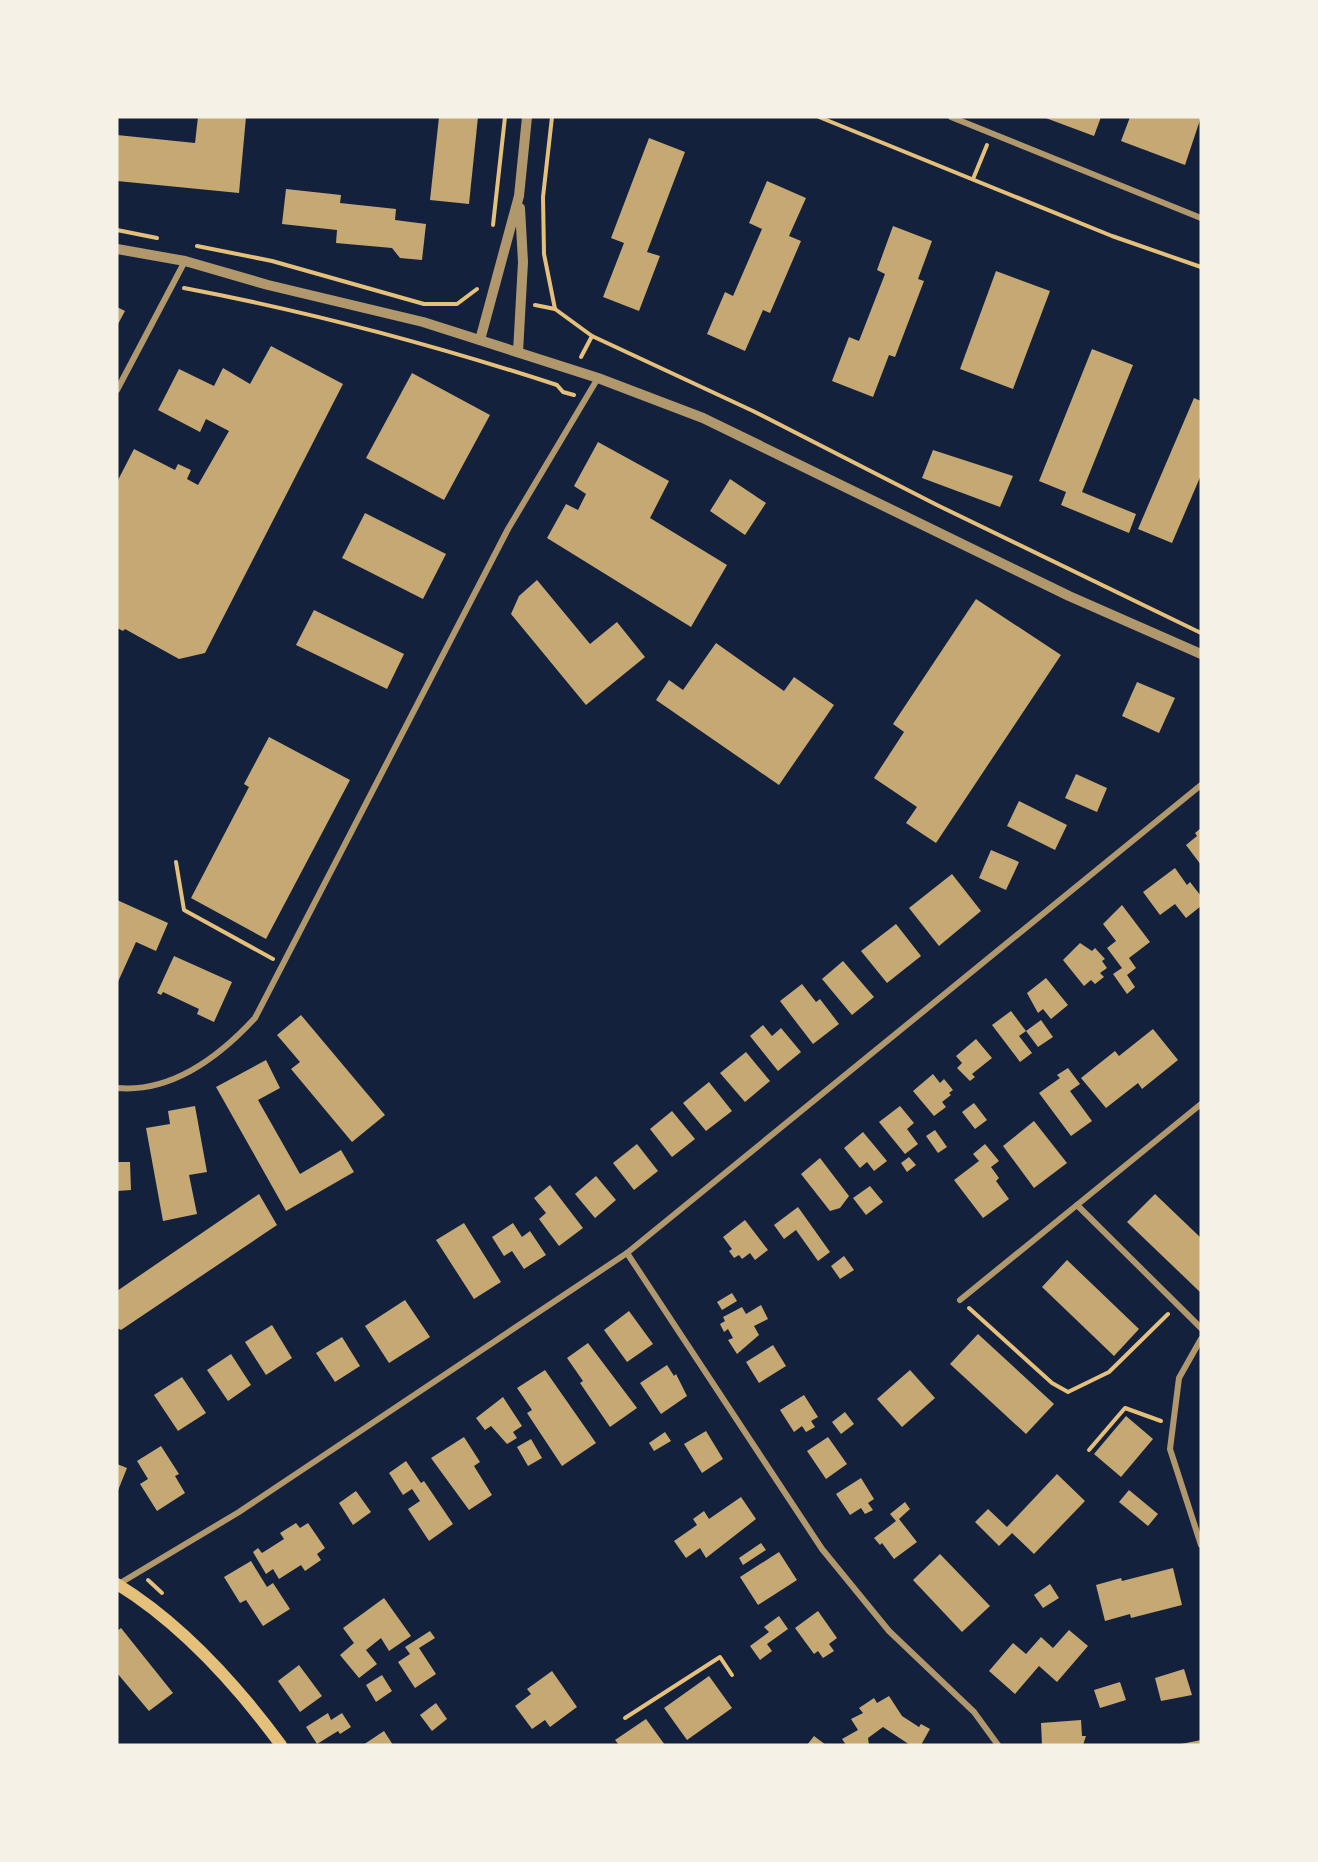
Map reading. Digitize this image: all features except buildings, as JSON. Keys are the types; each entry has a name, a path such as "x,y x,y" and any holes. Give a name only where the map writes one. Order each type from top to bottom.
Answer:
{"main road":[{"path":"117,1584 153,1608 204,1654 281,1745"}],"street":[{"path":"518,351 523,262 519,196 527,117"},
{"path":"951,117 1201,218"},
{"path":"480,340 519,196"},
{"path":"117,249 185,261 268,285 423,322 598,378 746,437 1069,596 1201,654"},
{"path":"117,390 185,261"},
{"path":"117,1088 130,1089 163,1082 214,1056 255,1018 498,547 598,378"},
{"path":"117,1584 239,1512 627,1252 1201,785"},
{"path":"960,1300 1201,1104"},
{"path":"1077,1205 1201,1328"},
{"path":"627,1252 822,1549 889,1631 974,1713 998,1745"},
{"path":"1201,1339 1179,1378 1170,1449 1201,1545"}],"path":[{"path":"492,233 505,117"},
{"path":"552,117 543,197 543,242 555,309 592,336 753,411 937,505 1201,633"},
{"path":"819,117 1112,236 1201,267"},
{"path":"117,230 162,239"},
{"path":"196,246 272,261 424,304 457,304 476,292 479,284"},
{"path":"172,286 282,307 448,350 557,385 563,392"},
{"path":"176,862 184,910 284,965"},
{"path":"960,1300 1052,1383 1068,1392 1109,1372 1177,1305"},
{"path":"1089,1450 1125,1408 1173,1426"},
{"path":"625,1718 720,1657 732,1676"}]}
